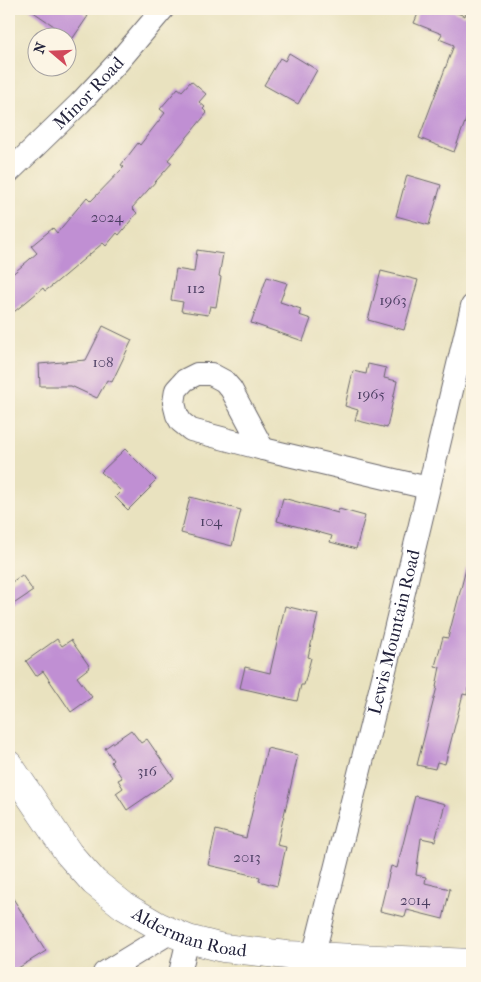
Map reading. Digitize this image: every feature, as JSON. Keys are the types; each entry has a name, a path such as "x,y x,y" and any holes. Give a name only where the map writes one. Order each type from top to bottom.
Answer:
{"main road":[{"name":"Alderman Road","path":"9,765 69,854 94,882 124,906 158,926 223,948 313,957 472,964"}],"street":[{"name":"Minor Road","path":"9,172 119,61 162,9"},
{"name":"Lewis Mountain Road","path":"313,957 393,638 472,306"},
{"path":"263,449 428,488"},
{"path":"104,973 180,935 180,973"}],"building":[{"path":"29,9 78,9 88,16 78,31 78,28 53,28 54,26"},
{"path":"420,9 446,9 465,16 467,9 472,9 472,103 454,152 419,138 454,45 439,39 442,34 414,23"},
{"path":"289,53 317,70 298,104 264,85 280,58 285,61"},
{"path":"191,81 206,94 199,102 205,107 203,109 207,113 168,160 172,163 132,208 137,213 119,235 117,233 106,246 103,243 52,286 45,291 43,288 9,316 9,277 37,253 31,246 53,228 57,233 87,197 91,201 124,167 121,165 138,143 140,145 165,113 160,109 178,88 182,91"},
{"path":"407,175 441,185 429,225 396,216"},
{"path":"197,250 223,254 216,307 210,306 208,315 181,311 183,302 171,300 176,269 194,272"},
{"path":"381,271 418,280 404,330 368,320"},
{"path":"267,277 287,283 280,302 301,309 299,315 311,319 303,341 251,323"},
{"path":"103,326 132,340 112,382 107,380 97,398 71,386 40,386 39,364 86,360"},
{"path":"368,364 386,368 384,378 397,381 387,428 355,420 358,410 345,406 353,371 366,374"},
{"path":"125,449 156,480 128,510 115,497 121,491 101,472"},
{"path":"190,497 241,510 232,546 181,533"},
{"path":"283,498 338,513 339,509 365,516 356,549 330,542 332,536 277,521"},
{"path":"466,569 472,570 472,689 468,688 467,695 463,694 445,764 437,762 435,769 417,765 437,687 440,667 435,666 443,637 448,638"},
{"path":"22,575 33,591 9,607 9,584"},
{"path":"285,606 318,614 308,657 311,658 304,685 301,685 297,701 240,688 245,667 270,673"},
{"path":"57,639 62,646 71,640 90,667 77,677 92,697 71,712 43,671 36,676 26,661"},
{"path":"131,730 141,743 147,739 174,778 127,810 116,793 123,788 118,780 122,778 111,762 113,760 105,748"},
{"path":"267,748 298,755 277,845 286,847 277,886 259,881 260,877 208,865 216,830 246,838"},
{"path":"415,796 445,804 435,841 421,838 416,875 426,877 425,883 450,889 443,919 407,910 405,917 380,911 391,866 397,868"},
{"path":"9,892 46,951 10,973 9,973"}]}
